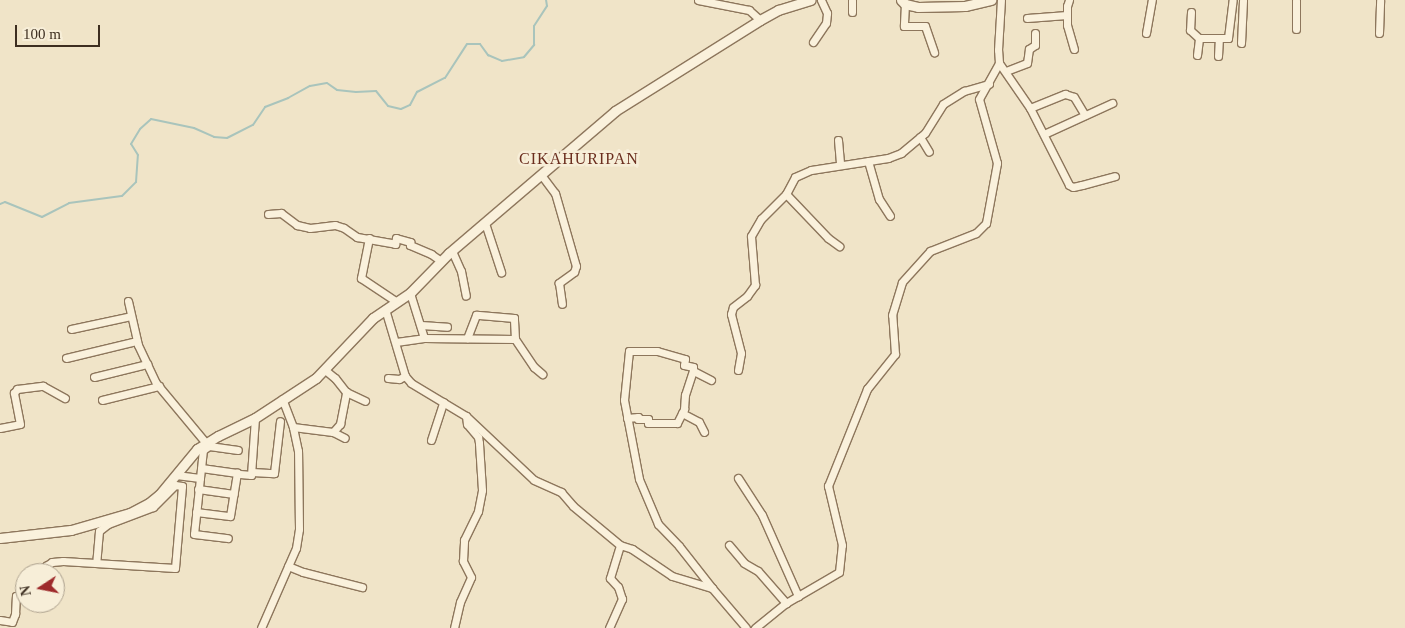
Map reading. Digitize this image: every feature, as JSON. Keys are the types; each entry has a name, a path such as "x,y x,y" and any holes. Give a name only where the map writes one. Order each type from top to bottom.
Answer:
{"street":[{"path":"698,0 749,10 760,20"},
{"path":"96,564 99,531 108,524 153,507 174,481 189,457 206,443 255,418 306,385 325,370 364,326 385,309 410,293 452,251 626,103 760,20 778,10 811,0"},
{"path":"813,42 826,23 827,13 822,0"},
{"path":"852,0 852,12"},
{"path":"755,628 786,603 839,572 842,545 828,495 828,486 867,389 895,354 892,315 902,282 930,251 976,233 986,224 997,169 979,101 999,63 998,42 1001,0"},
{"path":"1069,0 1067,15 1069,36 1074,49"},
{"path":"1146,32 1152,0"},
{"path":"1190,12 1190,30 1199,38 1219,40 1228,38 1230,34 1232,0"},
{"path":"1241,43 1243,0"},
{"path":"1296,0 1296,29"},
{"path":"1379,33 1380,0"},
{"path":"934,52 925,26 904,26 903,2 918,7 966,6 987,1"},
{"path":"1027,18 1067,15"},
{"path":"1006,72 1027,64 1029,49 1035,45 1035,33"},
{"path":"1196,55 1199,38"},
{"path":"1218,56 1219,40"},
{"path":"999,63 1030,108 1069,185 1073,187 1115,176"},
{"path":"738,370 741,353 731,314 733,307 747,296 755,285 751,236 761,219 786,194 799,173 840,164 890,157 901,152 920,137 943,104 964,91 989,84"},
{"path":"1030,108 1065,94 1074,97 1085,115"},
{"path":"1044,134 1112,103"},
{"path":"920,137 929,152"},
{"path":"838,140 840,164"},
{"path":"868,161 879,199 890,216"},
{"path":"542,176 555,192 576,266 574,272 559,283 562,304"},
{"path":"786,194 839,246"},
{"path":"268,214 281,213 297,225 310,228 339,226 357,237 395,244 396,238 410,242 410,245 431,254 441,261"},
{"path":"485,223 501,272"},
{"path":"370,238 361,278 396,302"},
{"path":"452,251 460,271 466,296"},
{"path":"410,293 424,338"},
{"path":"128,301 137,341 159,386 206,443"},
{"path":"385,309 405,376 411,383 466,416 534,480 561,492 573,506 620,545 632,549 672,576 712,588"},
{"path":"467,338 474,317 479,315 513,316 514,339 534,367 542,374"},
{"path":"71,329 131,316"},
{"path":"421,325 447,327"},
{"path":"396,342 424,338 514,339"},
{"path":"66,358 137,341"},
{"path":"710,380 693,371 693,367 684,365 685,359 657,351 629,351 624,400 626,418 639,479 653,516 663,532 679,546 746,628"},
{"path":"94,376 147,364"},
{"path":"325,370 335,378 346,392 365,401"},
{"path":"626,418 638,416 638,419 648,419 648,423 676,424 682,413 685,394 693,371"},
{"path":"388,378 399,379 405,376"},
{"path":"0,428 20,424 14,393 17,389 43,386 65,398"},
{"path":"102,400 159,386"},
{"path":"333,432 340,424 346,392"},
{"path":"261,628 298,540 300,520 298,451 294,427 282,399"},
{"path":"431,440 443,402"},
{"path":"682,413 699,422 704,432"},
{"path":"454,628 460,602 471,577 463,561 464,540 478,510 482,490 478,437 467,424 466,416"},
{"path":"252,472 255,418"},
{"path":"240,474 251,475 252,472 274,474 280,421"},
{"path":"294,427 333,432 345,438"},
{"path":"228,538 194,534 198,490 203,450 209,446 238,450"},
{"path":"196,512 230,516 237,472 201,468"},
{"path":"0,538 71,530 130,513 159,496 174,481 200,478"},
{"path":"738,478 762,515 798,596"},
{"path":"50,563 175,568 182,486 174,481"},
{"path":"198,490 234,494"},
{"path":"610,628 622,599 618,587 610,578 617,561 620,545"},
{"path":"729,546 744,563 758,571 786,603"},
{"path":"288,566 303,572 362,586"},
{"path":"0,620 12,622 15,613"}],"waterway":[{"path":"0,204 5,202 42,217 69,203 122,196 136,182 138,155 131,144 140,129 151,119 194,128 214,137 227,138 253,125 265,107 288,98 310,86 327,83 337,90 356,92 376,91 388,106 401,109 410,105 417,92 445,78 467,44 480,44 488,55 502,61 524,57 534,45 534,26 547,6 546,0"}],"district":[{"name":"CIKAHURIPAN","path":"579,159"}]}
